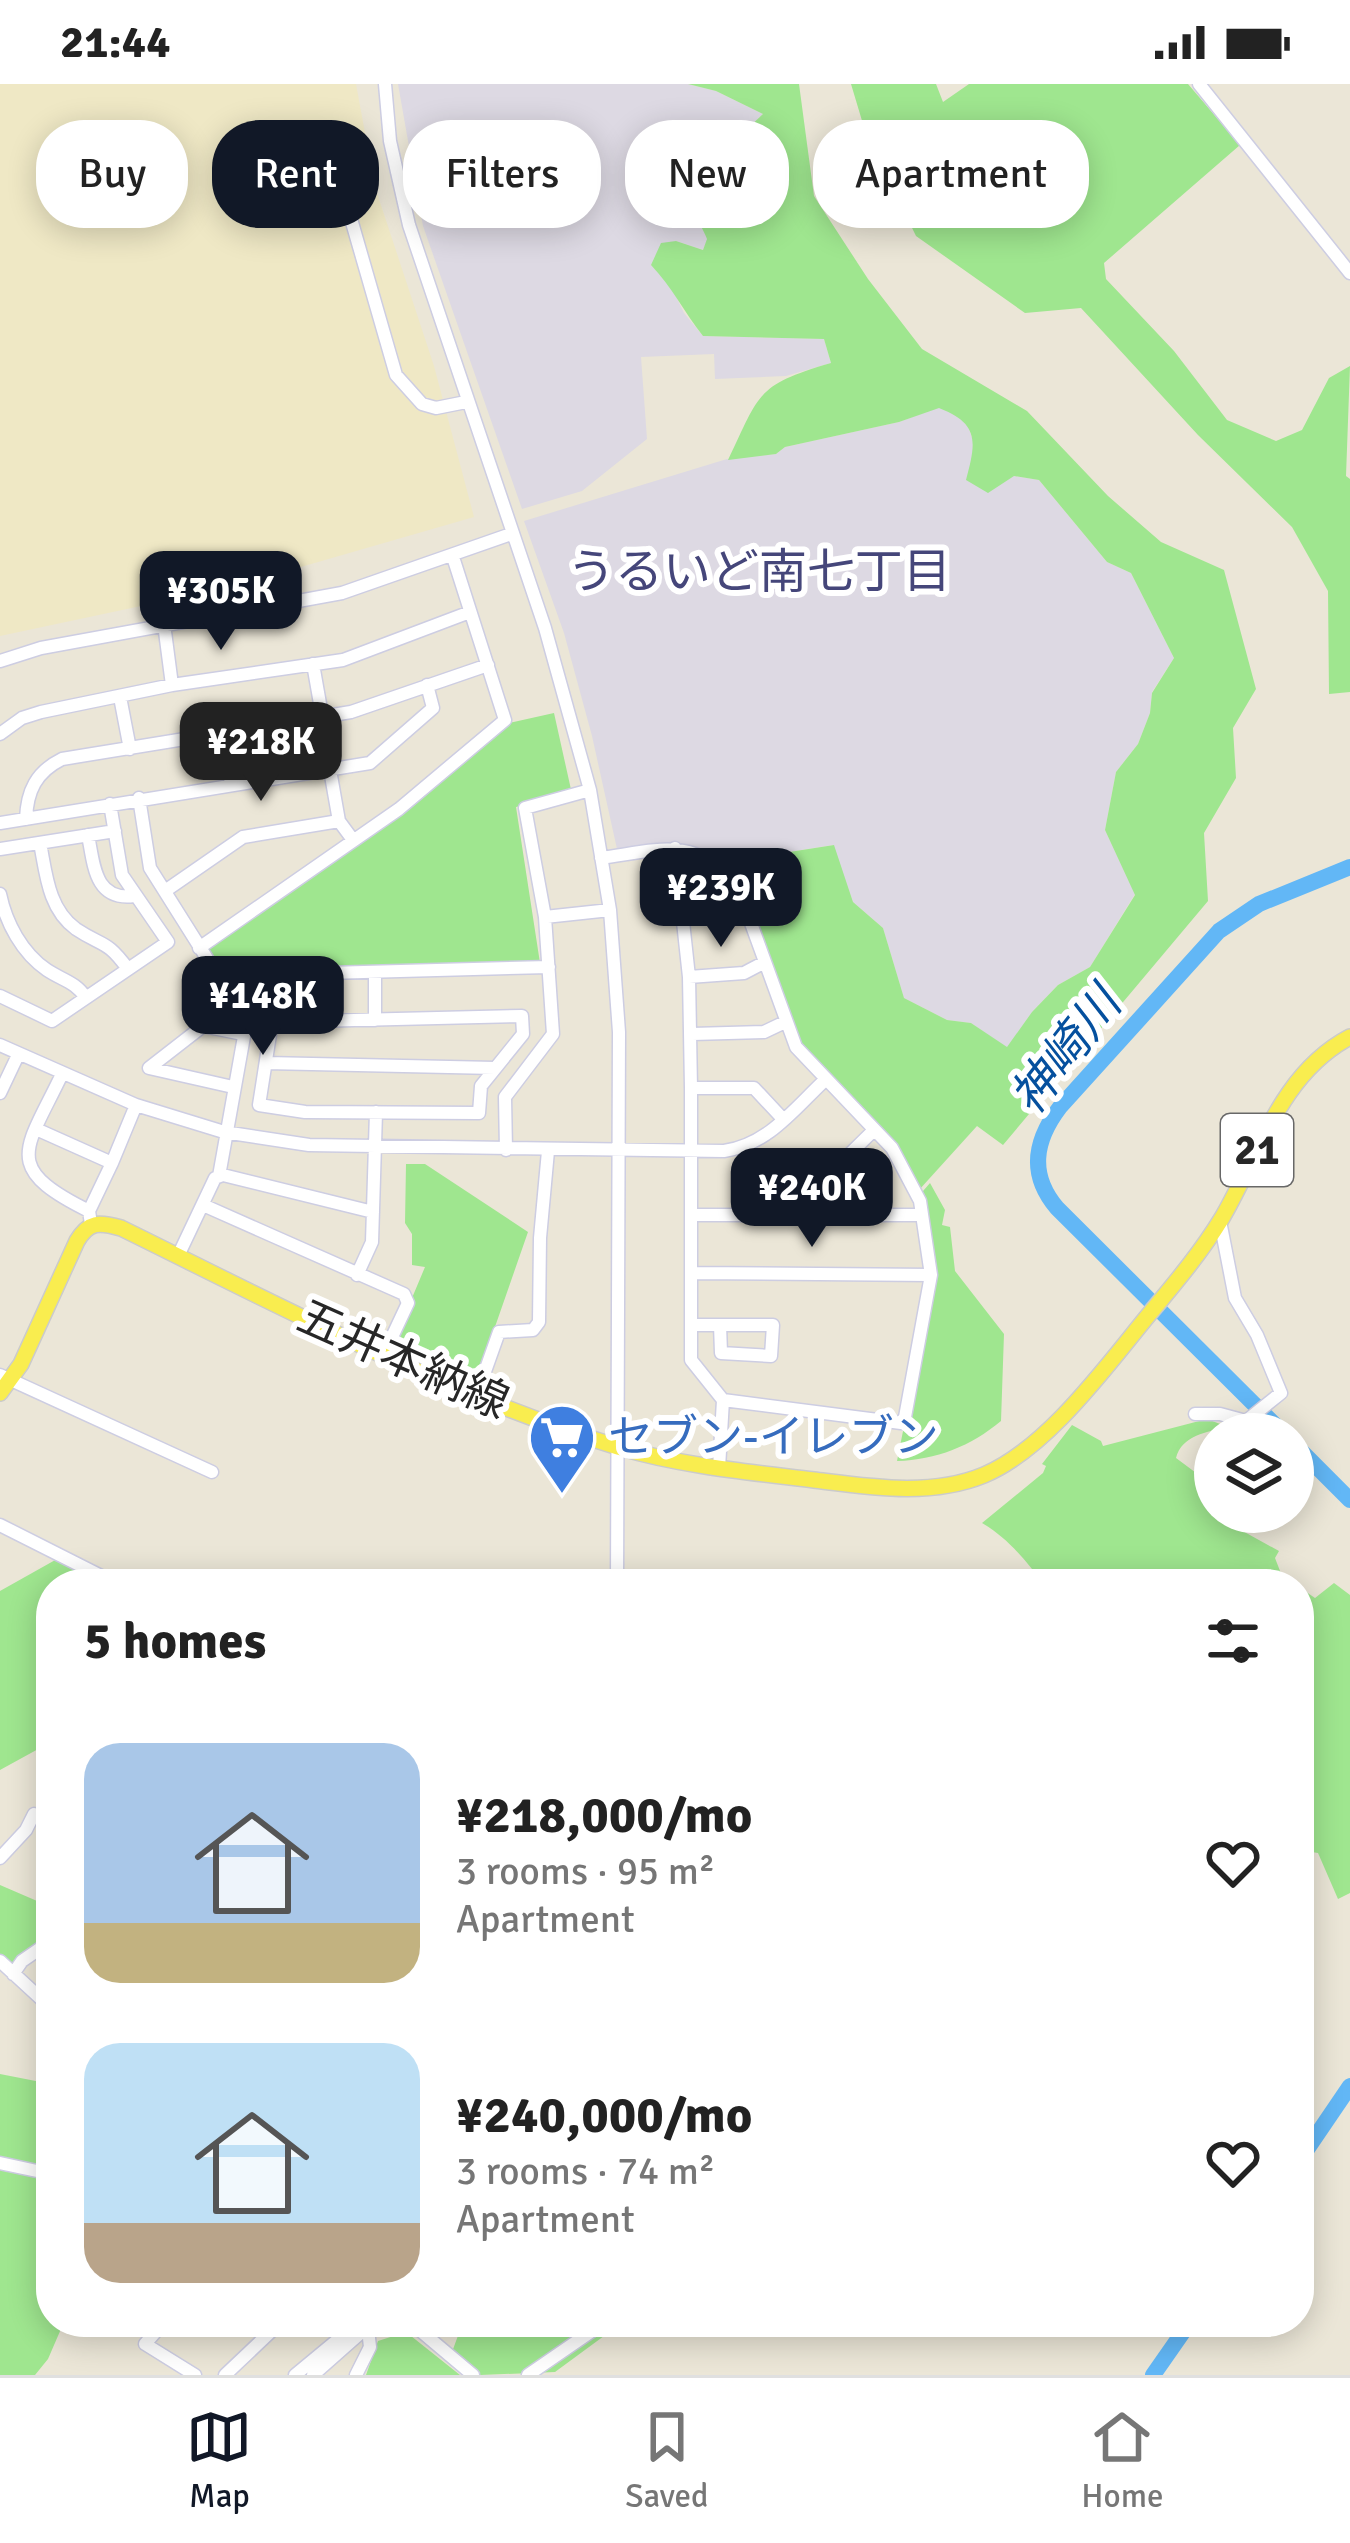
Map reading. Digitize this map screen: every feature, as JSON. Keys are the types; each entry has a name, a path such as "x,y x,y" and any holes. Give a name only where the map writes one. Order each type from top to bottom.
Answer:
{"main road":[{"name":"五井本納線","path":"90,1218 121,1228 383,1354 619,1447 718,1468 878,1487 934,1487 972,1480 1016,1459 1046,1433 1178,1278 1220,1221 1288,1092 1317,1057 1350,1037"},
{"path":"3,1383 90,1218"}],"street":[{"path":"385,84 390,141 404,207 545,628 590,790 610,910 619,1032 617,1569"},
{"path":"1199,84 1350,272"},
{"path":"353,228 396,376 422,404 436,408 466,402"},
{"path":"0,661 40,648 342,593 512,534"},
{"path":"199,948 399,809 505,720 453,557"},
{"path":"0,734 22,718 41,712 172,685 343,660 470,612"},
{"path":"164,624 172,685"},
{"path":"313,664 322,715"},
{"path":"26,819 30,787 62,759 352,712 488,665"},
{"path":"0,823 370,763 433,708 427,686"},
{"path":"120,697 130,749"},
{"path":"223,734 231,784"},
{"path":"330,770 339,821 353,840"},
{"path":"506,1150 505,1097 553,1034 545,917 525,808 590,790"},
{"path":"140,798 150,868 218,976 549,967"},
{"path":"0,996 52,1022 168,942 122,874 110,804"},
{"path":"164,891 243,837 339,821"},
{"path":"0,849 115,831"},
{"path":"88,835 95,876 104,890 119,898 134,896"},
{"path":"40,843 50,894 59,911 74,928 111,946 128,969"},
{"path":"675,848 692,1034 691,1360 723,1400 718,1468"},
{"path":"601,858 691,850 717,862 736,882 796,1047 892,1148 920,1201 931,1275 901,1424 723,1400"},
{"path":"0,894 18,940 42,967 78,985 86,998"},
{"path":"545,917 610,910"},
{"path":"689,976 744,973 764,963"},
{"path":"375,973 375,1019"},
{"path":"178,1256 219,1176 255,975"},
{"path":"522,1016 523,1034 481,1086 478,1113 305,1112 259,1106 272,1022 375,1019 522,1016"},
{"path":"692,1034 764,1032 785,1022"},
{"path":"232,1088 149,1068 202,1026 243,1034"},
{"path":"0,1046 136,1105 224,1132 309,1145 375,1148 691,1152 752,1145 825,1079"},
{"path":"0,1093 18,1055"},
{"path":"266,1063 495,1068"},
{"path":"62,1073 29,1144 28,1160 48,1191 90,1218 136,1105"},
{"path":"692,1088 754,1088 783,1119"},
{"path":"357,1275 372,1242 376,1112"},
{"path":"36,1130 112,1163"},
{"path":"811,1214 811,1192 874,1130"},
{"path":"477,1394 499,1331 533,1330 539,1322 548,1151"},
{"path":"219,1176 373,1212"},
{"path":"203,1205 408,1298 383,1354"},
{"path":"692,1215 921,1215"},
{"path":"1220,1221 1235,1298 1257,1335 1281,1393 1255,1413"},
{"path":"692,1273 931,1275"},
{"path":"692,1325 720,1325 772,1325 771,1356 721,1354 720,1325"},
{"path":"3,1383 212,1472"},
{"path":"0,1525 87,1569"},
{"path":"0,1858 34,1814"},
{"path":"14,1974 36,1951"},
{"path":"0,1961 36,1994"},
{"path":"0,2164 36,2171"},
{"path":"151,2337 145,2344 195,2375"},
{"path":"225,2375 264,2337"},
{"path":"295,2375 343,2337"},
{"path":"313,2375 348,2337"},
{"path":"356,2375 370,2347 366,2337"},
{"path":"426,2337 464,2373"},
{"path":"527,2375 583,2337"}],"shaded area":[{"path":"0,84 356,84 363,120 212,120 212,228 379,228 379,199 434,366 474,517 235,586 0,636"},
{"path":"398,84 688,84 716,91 763,114 757,120 625,120 625,228 703,228 708,239 703,250 676,241 651,265 671,286 684,313 703,336 824,339 831,363 786,376 715,379 714,354 641,357 647,439 582,491 522,509 424,228 601,228 601,120 404,120"},
{"path":"939,407 957,415 968,426 975,446 1014,476 1039,480 1107,562 1131,573 1174,658 1152,692 1138,744 1116,772 1105,830 1135,894 1090,967 1058,985 1007,1048 971,1023 947,1020 904,998 883,928 853,902 833,845 732,861 617,849 564,633 524,521 727,459 776,454 785,447 899,422"}],"green space":[{"path":"688,84 799,84 813,189 813,228 835,228 922,349 1027,411 1108,496 1161,542 1224,570 1256,689 1233,728 1236,778 1204,833 1208,901 1003,1145 977,1126 919,1190 798,1043 732,861 834,845 853,902 883,928 904,998 947,1020 971,1023 1007,1047 1058,985 1090,967 1135,895 1105,830 1116,772 1138,744 1152,693 1174,658 1131,573 1107,562 1039,480 1014,476 988,493 966,480 972,436 962,421 939,408 899,422 785,447 776,454 728,460 763,395 788,378 831,363 824,339 703,336 651,265 661,243 676,241 703,250 707,239 703,228 789,228 789,120 757,120 763,114 716,91"},
{"path":"851,84 936,84 943,102 969,84 1188,84 1240,145 1104,263 1106,279 1174,351 1227,420 1276,441 1302,430 1329,378 1350,366 1346,476 1350,479 1350,692 1329,694 1328,591 1292,527 1198,435 1081,308 1025,313 916,236 912,228 1089,228 1089,120 862,120"},
{"path":"554,713 572,794 516,807 540,963 217,978 203,953 505,724"},
{"path":"406,1164 425,1164 528,1232 473,1390 392,1354 425,1267 412,1265 412,1234 405,1223"},
{"path":"930,1183 945,1210 942,1225 950,1227 955,1271 1004,1334 1001,1421 952,1450 897,1461 930,1297 917,1198"},
{"path":"1194,1422 1194,1437 1176,1458 1194,1471 1194,1533 1246,1533 1279,1551 1275,1558 1279,1569 1031,1569 982,1523 1043,1473 1046,1466 1042,1464 1072,1425 1103,1446"},
{"path":"57,1559 75,1569 39,1569"},
{"path":"36,1571 36,1750 0,1770 0,1591"},
{"path":"1334,1583 1350,1595 1350,1893 1338,1899 1314,1852 1315,1598"},
{"path":"0,1885 36,1901 36,1950 13,1967 0,1955"},
{"path":"0,2074 36,2081 36,2337 58,2337 35,2375 0,2375"},
{"path":"412,2337 460,2375 366,2375 378,2341"},
{"path":"458,2337 603,2337 555,2372 480,2375 452,2352"}],"waterway":[{"name":"神崎川","path":"1263,1413 1057,1208 1042,1183 1040,1145 1060,1107 1219,931 1259,904 1350,867"},
{"name":"神崎川","path":"1314,1464 1350,1500"},
{"name":"神崎川","path":"1314,2139 1350,2086"},
{"name":"神崎川","path":"1153,2375 1180,2337"}],"place":[{"name":"セブン-イレブン","path":"562,1496"}],"district":[{"name":"うるいど南七丁目","path":"759,572"}]}
